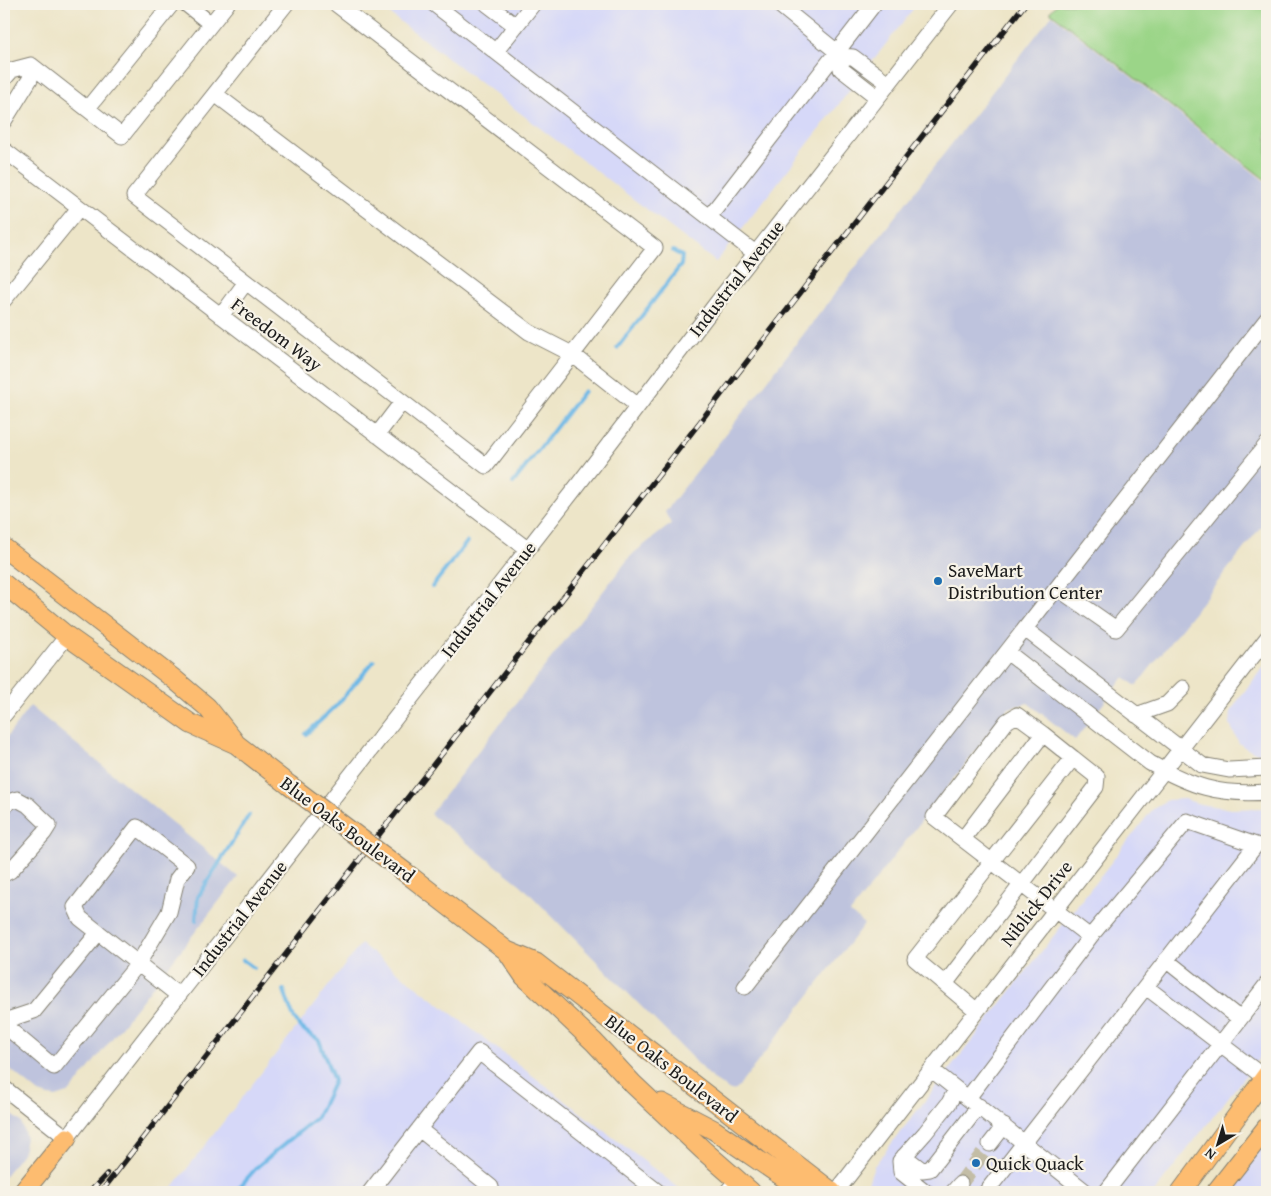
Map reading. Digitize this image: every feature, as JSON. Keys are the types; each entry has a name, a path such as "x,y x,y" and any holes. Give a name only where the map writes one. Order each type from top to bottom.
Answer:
{"main road":[{"name":"Blue Oaks Boulevard","path":"4,548 174,679 207,707 236,744"},
{"name":"Blue Oaks Boulevard","path":"4,584 67,636 191,724 236,744 507,951 536,963 832,1192"},
{"name":"Blue Oaks Boulevard","path":"507,951 524,976 594,1042 641,1092 743,1190"},
{"path":"1182,1192 1266,1078"},
{"path":"641,1092 714,1130 805,1192"},
{"path":"1250,1149 1248,1139 1267,1112"},
{"path":"1216,1192 1267,1127"},
{"name":"Industrial Avenue","path":"24,1192 67,1138"}],"street":[{"path":"87,109 172,4"},
{"path":"186,4 211,24"},
{"path":"31,65 122,136 227,4"},
{"path":"286,4 134,196 486,466 655,248 336,4"},
{"path":"434,4 756,254"},
{"path":"487,4 516,26"},
{"path":"496,51 533,4"},
{"path":"778,4 840,54 853,57 888,83"},
{"path":"709,217 840,54 874,4"},
{"name":"Industrial Avenue","path":"67,1138 951,4"},
{"path":"840,54 842,69 877,97"},
{"path":"4,79 12,70 31,65"},
{"path":"4,122 30,80 31,65"},
{"path":"215,94 529,332 572,354 638,406"},
{"name":"Freedom Way","path":"4,150 527,549"},
{"path":"4,300 79,208"},
{"path":"221,316 246,282"},
{"path":"745,987 1267,319"},
{"path":"377,435 402,402"},
{"path":"1057,588 1116,629 1267,444"},
{"path":"1025,630 1202,765 1214,768 1245,770 1267,768"},
{"path":"4,715 67,636"},
{"name":"Niblick Drive","path":"836,1192 1267,638"},
{"path":"1007,652 1150,763 1164,771 1197,786 1218,792 1244,794 1267,792"},
{"path":"1136,715 1167,704 1183,688"},
{"path":"945,984 1021,883 1096,787 1097,777 1017,715 1007,720 934,817 1021,883 1090,937"},
{"path":"963,839 1043,734"},
{"path":"977,1011 915,959 1074,758"},
{"path":"4,808 8,802 17,799 28,805 49,825 39,840 10,871 4,874"},
{"path":"904,1156 922,1170 930,1169 968,1098 1090,937 1187,821 1262,843 1166,960 986,1192"},
{"path":"4,1025 54,1067 138,964 169,912 177,879 187,866 138,826 75,907 80,918 98,933 138,964 178,995"},
{"path":"4,1021 34,1011 98,933"},
{"path":"1166,960 1240,1019"},
{"path":"1106,1192 1267,984"},
{"path":"1146,987 1266,1078"},
{"path":"370,1192 479,1052 658,1192"},
{"path":"932,1070 1086,1192"},
{"path":"4,1088 67,1138"},
{"path":"926,1192 901,1172 900,1161 949,1103 968,1098"},
{"path":"990,1144 1004,1126"},
{"path":"419,1129 491,1187 487,1192"}],"shaded area":[{"path":"377,4 917,4 716,262"},
{"path":"1052,15 1267,183 1267,519 1136,686 1124,677 1075,740 1028,703 1009,708 850,913 864,924 736,1090 730,1091 714,1080 521,885 430,814 629,558 671,524 665,512"},
{"path":"1267,662 1267,752 1258,753 1247,749 1239,743 1230,725 1231,712"},
{"path":"30,706 238,877 75,1086 68,1093 56,1097 39,1093 4,1064 4,741"},
{"path":"1184,799 1200,804 1231,809 1267,808 1267,1048 1154,1192 873,1192 868,1183 874,1166 1152,810 1167,800"},
{"path":"361,944 684,1192 169,1192"},
{"path":"4,1108 21,1122 26,1138 23,1152 4,1177"},
{"path":"1267,1136 1267,1192 1224,1192"}],"green space":[{"path":"1057,4 1267,4 1267,181 1050,12"}],"waterway":[{"path":"617,348 681,265 682,256 673,251"},
{"path":"513,483 584,391"},
{"path":"432,587 467,542"},
{"path":"306,734 336,706 374,661"},
{"path":"196,920 198,897 249,815"},
{"path":"243,960 254,968"},
{"path":"235,1192 258,1166 317,1117 334,1081 319,1040 310,1035 295,1020 284,990"}],"tunnel":[{"path":"960,1184 990,1144"}],"railway":[{"path":"101,1192 1025,4"},
{"path":"90,1192 107,1174"}],"place":[{"name":"SaveMart Distribution Center","path":"938,581"},
{"name":"Quick Quack","path":"976,1163"}]}
